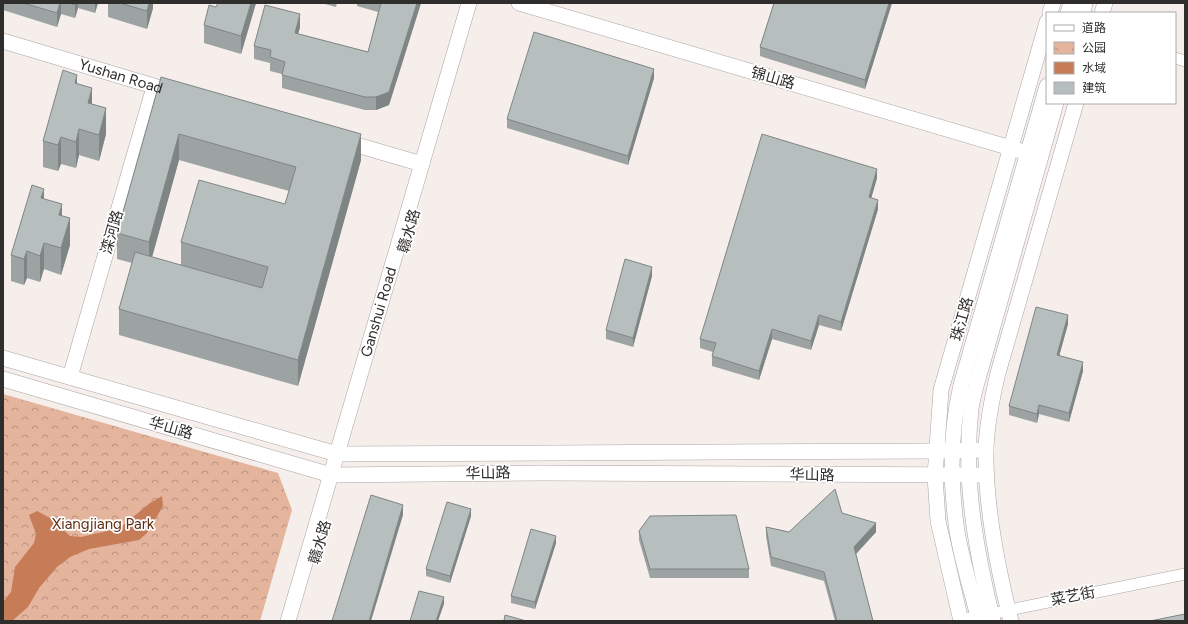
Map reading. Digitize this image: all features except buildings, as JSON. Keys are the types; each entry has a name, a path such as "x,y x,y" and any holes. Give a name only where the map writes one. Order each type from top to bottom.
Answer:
{"main road":[{"name":"Ganshui Road","path":"288,621 335,475 422,164 469,3"},
{"name":"赣水路","path":"341,454 477,3"},
{"name":"锦山路","path":"519,3 1028,153"},
{"name":"珠江路","path":"961,620 938,521 935,476 941,390 1046,26"},
{"name":"Yushan Road","path":"3,42 192,98"},
{"name":"滦河路","path":"70,377 154,87"},
{"name":"珠江路","path":"961,476 953,451 955,414 961,385 1046,90"},
{"name":"珠江路","path":"985,618 958,532 961,476 968,450 972,408 982,365 1056,104"},
{"path":"1010,615 993,534 986,476 986,450 989,416 998,373 1076,104"},
{"path":"330,137 422,164"},
{"name":"华山路","path":"3,358 341,454 986,450"},
{"name":"华山路","path":"3,380 335,475 543,473 986,476"},
{"name":"赣水路","path":"297,621 335,475"}],"street":[{"name":"菜艺街","path":"961,620 1010,615 1185,574"}],"green space":[{"name":"Xiangjiang Park","path":"3,394 278,473 292,510 260,621 3,621"}],"water":[{"path":"162,496 163,506 147,533 139,540 89,549 70,557 57,567 39,588 28,607 12,621 3,621 3,602 11,592 15,567 34,543 36,534 29,515 37,511 52,519 70,536 81,537 120,528 150,503"}]}
